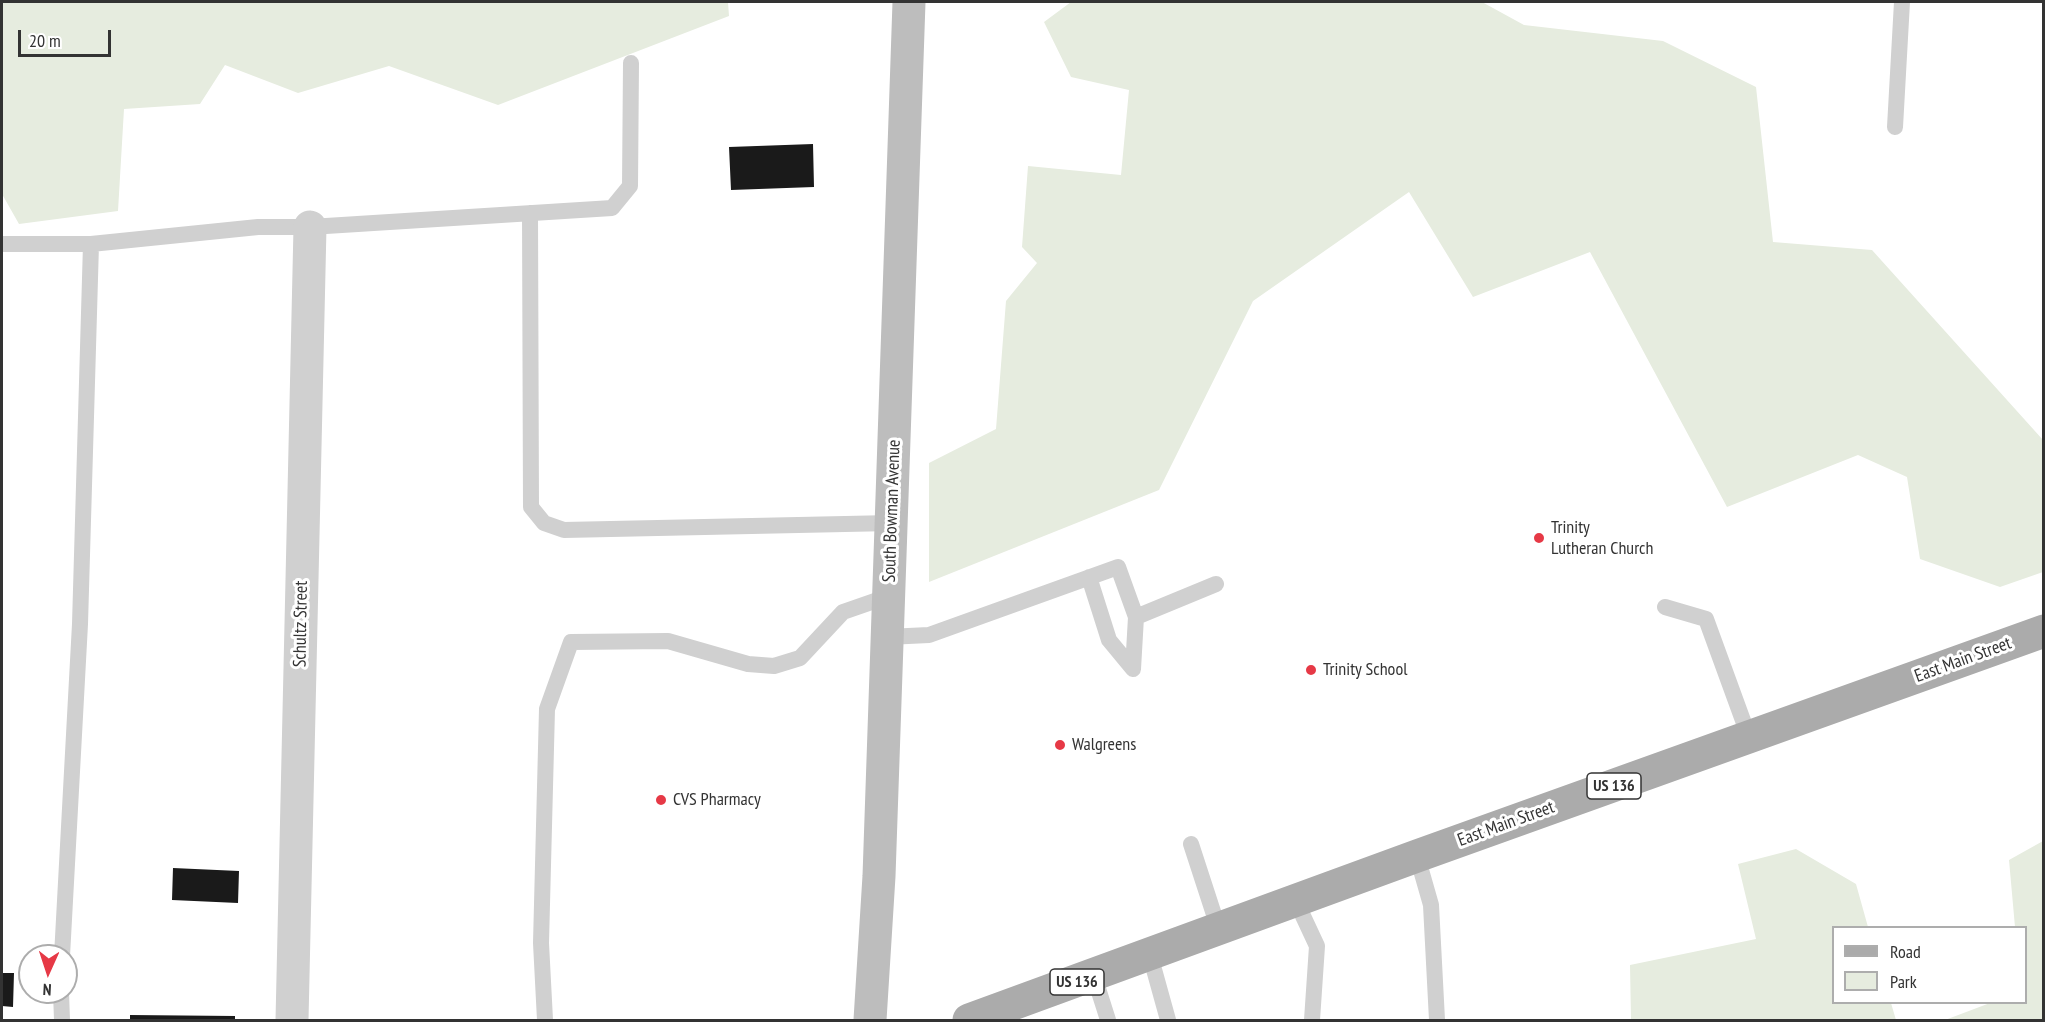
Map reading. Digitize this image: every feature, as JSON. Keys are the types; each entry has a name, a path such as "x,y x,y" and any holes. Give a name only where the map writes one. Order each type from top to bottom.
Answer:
{"main road":[{"name":"South Bowman Avenue","path":"870,1020 879,876 909,2"},
{"name":"East Main Street","path":"980,1019 1417,856 2043,631"}],"street":[{"name":"Schultz Street","path":"292,1020 310,226"}],"lane":[{"path":"1895,128 1902,2"},
{"path":"2,244 92,244 258,227 612,208 630,186 631,63"},
{"path":"530,213 531,507 544,522 564,530 892,523"},
{"path":"64,944 80,624 92,244"},
{"path":"887,636 929,634 1089,576 1118,567 1136,617 1133,669 1109,640 1089,576"},
{"path":"1136,617 1216,584"},
{"path":"545,1020 542,943 547,709 571,642 668,641 748,664 774,666 800,658 843,612 889,596"},
{"path":"1665,607 1706,619 1749,737"},
{"path":"1191,844 1219,930"},
{"path":"1417,856 1431,905 1436,1018"},
{"path":"1296,901 1317,946 1312,1020"},
{"path":"1150,955 1168,1020"},
{"path":"1094,976 1108,1020"},
{"path":"61,1004 62,1020"}],"green space":[{"path":"2,2 728,2 729,16 498,105 389,66 298,93 225,65 200,104 124,109 118,211 19,224 2,194"},
{"path":"1071,2 1482,2 1524,25 1663,41 1756,87 1773,242 1872,250 2043,440 2043,572 2000,587 1920,559 1907,477 1858,455 1727,507 1590,252 1473,297 1409,192 1253,301 1159,490 929,582 929,463 996,429 1006,301 1037,263 1022,247 1028,166 1121,175 1129,90 1071,77 1044,22"},
{"path":"2043,841 2043,1020 1945,1020 1987,1004 2027,1004 2027,926 2015,926 2009,860"},
{"path":"1796,849 1856,884 1868,926 1832,926 1832,1004 1891,1004 1896,1020 1631,1020 1630,965 1756,939 1738,864"}],"building":[{"path":"813,144 814,187 731,190 729,147"},
{"path":"173,868 239,871 238,903 172,900"},
{"path":"2,973 14,973 13,1007 2,1006"},
{"path":"130,1015 235,1016 235,1020 130,1020"}],"place":[{"name":"Trinity Lutheran Church","path":"1539,538"},
{"name":"Trinity School","path":"1311,670"},
{"name":"Walgreens","path":"1060,745"},
{"name":"CVS Pharmacy","path":"661,800"}]}
